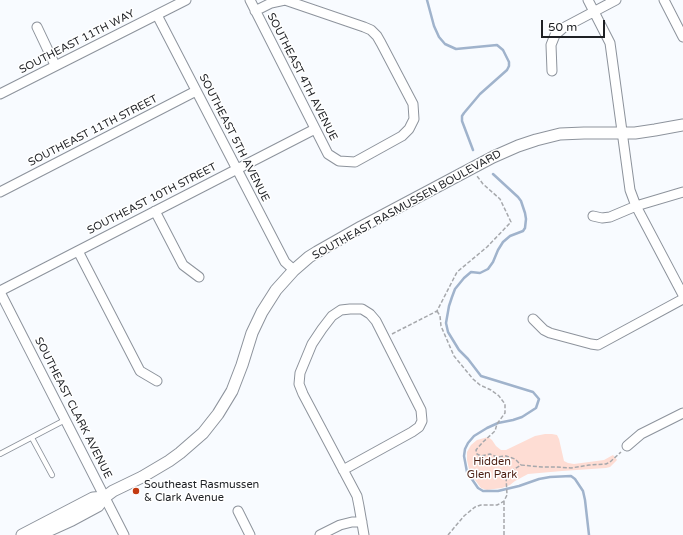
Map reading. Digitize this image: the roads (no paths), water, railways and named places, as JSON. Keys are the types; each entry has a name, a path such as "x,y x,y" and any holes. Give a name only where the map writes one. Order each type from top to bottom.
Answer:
{"street":[{"name":"SOUTHEAST 11TH WAY","path":"0,94 186,0"},
{"name":"SOUTHEAST 4TH AVENUE","path":"250,0 255,11 328,154 339,160 355,162 402,136 409,129 414,119 413,104 381,43 371,30 285,0 271,3 255,11"},
{"path":"588,0 610,43 630,190 636,206 683,295"},
{"path":"552,71 551,46 555,35 563,28 616,0"},
{"path":"664,0 683,37"},
{"name":"SOUTHEAST 5TH AVENUE","path":"157,15 285,262 294,270"},
{"path":"37,28 55,66"},
{"name":"SOUTHEAST 11TH STREET","path":"0,192 196,91"},
{"name":"SOUTHEAST RASMUSSEN BOULEVARD","path":"39,535 98,506 105,497 113,491 153,471 175,457 196,440 213,421 232,391 252,333 262,312 276,290 294,270 309,258 345,236 510,149 548,137 570,133 622,133 649,131 683,125"},
{"name":"SOUTHEAST 10TH STREET","path":"0,292 315,129"},
{"path":"593,216 602,218 610,217 636,206 683,192"},
{"path":"156,211 183,265 199,277"},
{"path":"78,251 140,371 157,381"},
{"name":"SOUTHEAST CLARK AVENUE","path":"0,292 124,535"},
{"path":"533,318 544,330 550,333 591,344 598,344 683,299"},
{"path":"343,470 419,428 422,421 421,410 376,321 370,314 362,309 350,308 341,310 332,316 322,329 312,344 304,363 300,374 299,384 303,394 343,470 357,496 364,535"},
{"path":"627,446 641,434 683,413"},
{"name":"SOUTHEAST RASMUSSEN BOULEVARD","path":"22,535 93,498 105,497"},
{"path":"238,511 250,535"},
{"path":"320,535 340,524 362,522"}],"lane":[{"path":"0,454 65,420"},
{"path":"32,438 52,475"}],"waterway":[{"path":"427,0 434,26 439,37 445,44 456,49 497,45 503,50 509,62 507,70 480,94 462,116 462,121 473,150"},
{"path":"493,174 521,201 526,219 525,228 523,231 510,236 503,242 488,269 480,273 471,272 464,278 455,289 449,306 446,323 448,332 459,350 481,376 533,392 539,399 536,408 522,417 498,423 474,436 465,449 464,456 467,472 478,488 483,491 498,491 550,477 571,476 575,479 583,491 589,535"}],"place":[{"name":"Southeast Rasmussen & Clark Avenue","path":"136,491"}],"park label":[{"name":"Hidden Glen Park","path":"492,468"}]}
